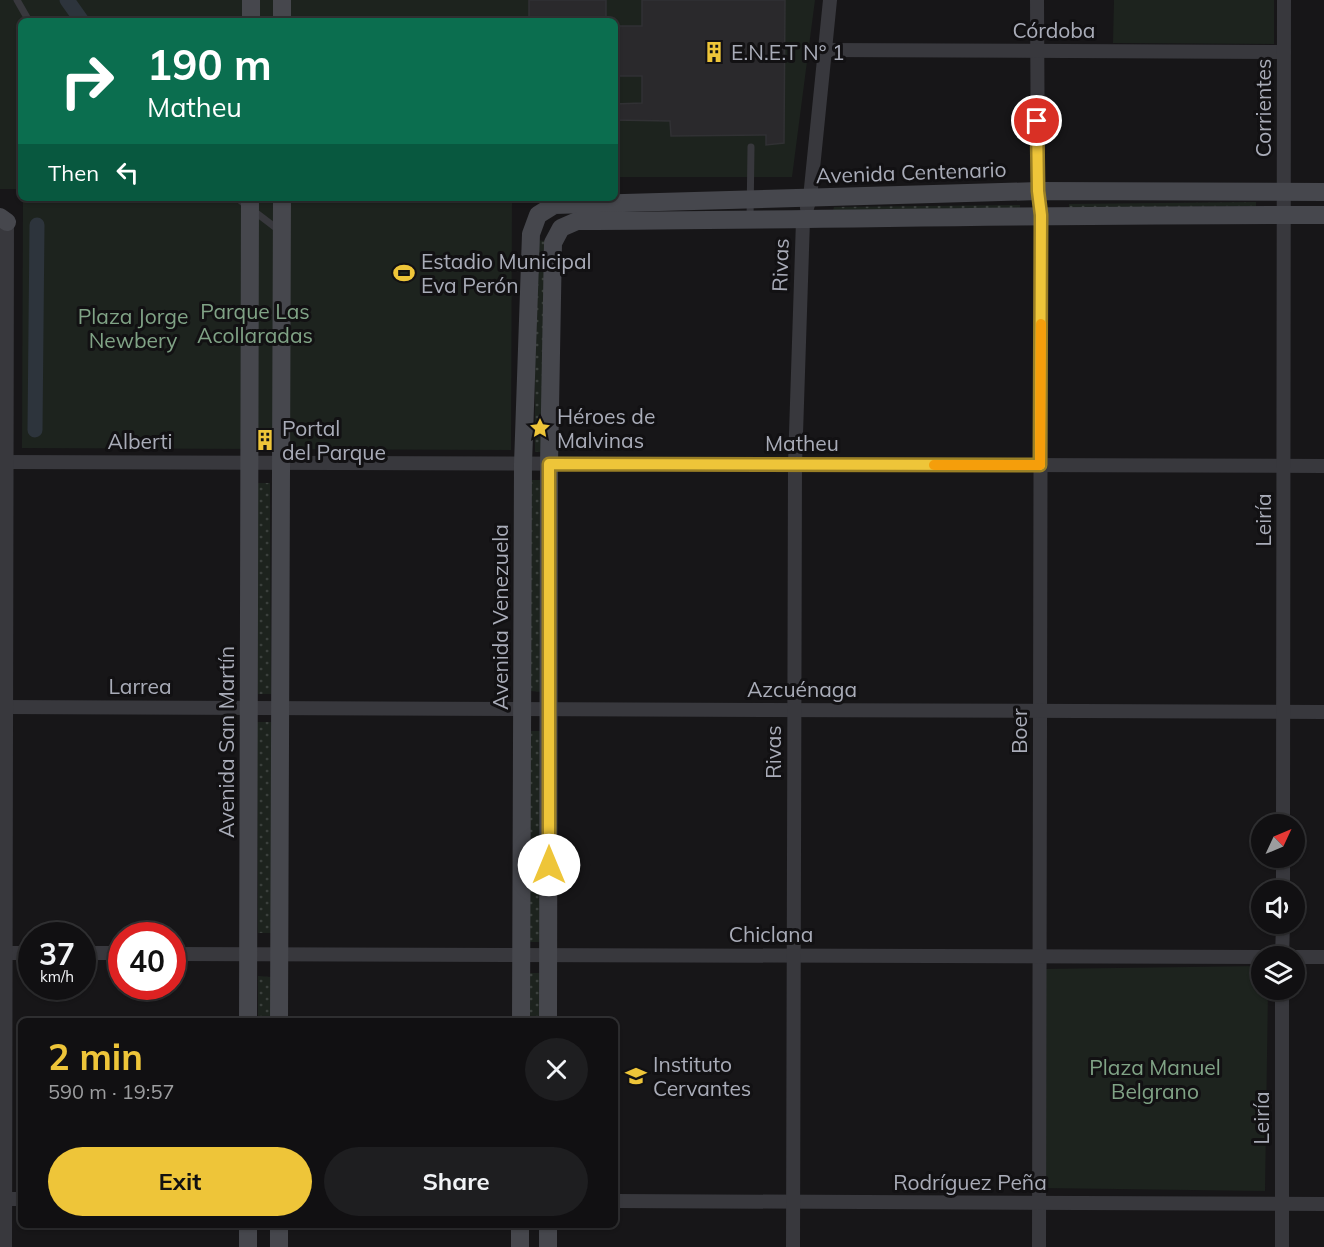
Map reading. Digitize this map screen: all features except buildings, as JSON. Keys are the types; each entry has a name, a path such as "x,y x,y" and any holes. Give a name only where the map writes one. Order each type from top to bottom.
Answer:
{"street":[{"path":"251,0 251,18"},
{"path":"282,0 282,18"},
{"name":"Rivas","path":"793,1247 795,464 807,209 830,0"},
{"name":"Boer","path":"1037,0 1038,191 1041,215 1039,1247"},
{"name":"Corrientes","path":"1284,0 1285,215"},
{"name":"Córdoba","path":"824,50 1284,52"},
{"name":"Avenida Centenario","path":"561,228 577,221 750,220 807,209 1038,191 1324,192"},
{"name":"Avenida Centenario","path":"541,207 554,204 750,200 807,209 1041,215 1324,215"},
{"name":"Avenida San Martín","path":"246,201 249,463 248,1018"},
{"path":"279,1018 282,201"},
{"path":"541,207 561,228 553,243 549,464 548,1018"},
{"name":"Avenida Venezuela","path":"521,1018 523,464 531,234 541,207"},
{"name":"Leiría","path":"1283,814 1285,215"},
{"path":"4,220 2,1199 4,1247"},
{"name":"Alberti","path":"4,462 280,463"},
{"name":"Matheu","path":"280,463 1324,466"},
{"name":"Larrea","path":"3,707 280,708"},
{"name":"Azcuénaga","path":"280,708 1324,712"},
{"name":"Chiclana","path":"186,954 1251,957"},
{"path":"1305,957 1324,957"},
{"name":"Leiría","path":"1282,1000 1282,1247"},
{"path":"2,1199 18,1199"},
{"name":"Rodríguez Peña","path":"618,1201 1324,1204"},
{"path":"248,1228 248,1247"},
{"path":"279,1228 279,1247"},
{"path":"520,1228 520,1247"},
{"path":"548,1228 548,1247"}],"lane":[{"path":"17,0 26,18"},
{"path":"750,220 751,147"},
{"path":"246,201 282,232"}],"green space":[{"path":"0,0 815,0 792,177 618,177 618,18 18,18 18,189 0,189"},
{"path":"1114,0 1274,0 1274,44 1113,43"},
{"name":"Parque Las Acollaradas","path":"23,201 512,201 511,450 22,448"},
{"path":"1256,202 1256,206 1069,208 1069,204"},
{"path":"1020,205 1020,209 833,211 834,207"},
{"path":"534,240 547,241 548,452 535,452"},
{"path":"529,480 542,480 543,692 530,691"},
{"path":"257,483 270,483 271,694 258,694"},
{"path":"257,722 271,722 271,933 258,933"},
{"path":"529,731 542,731 543,942 530,942"},
{"name":"Plaza Manuel Belgrano","path":"1251,966 1251,1000 1268,1000 1265,1191 1042,1188 1043,969"},
{"path":"527,973 541,973 541,1018 528,1018"},
{"path":"258,976 271,977 271,1018 258,1018"}],"waterway":[{"path":"67,0 80,18"},
{"path":"35,430 37,225"}],"slow traffic":[{"path":"934,465 1040,465 1041,324"}],"place":[{"name":"E.N.E.T N° 1","path":"714,52"},
{"name":"Estadio Municipal Eva Perón","path":"404,273"},
{"name":"Héroes de Malvinas","path":"540,428"},
{"name":"Portal del Parque","path":"265,440"},
{"name":"Instituto Cervantes","path":"636,1076"}],"route":[{"path":"549,865 549,464 1040,465 1041,215 1038,191 1037,121"}],"park label":[{"name":"Plaza Jorge Newbery","path":"133,328"}]}
